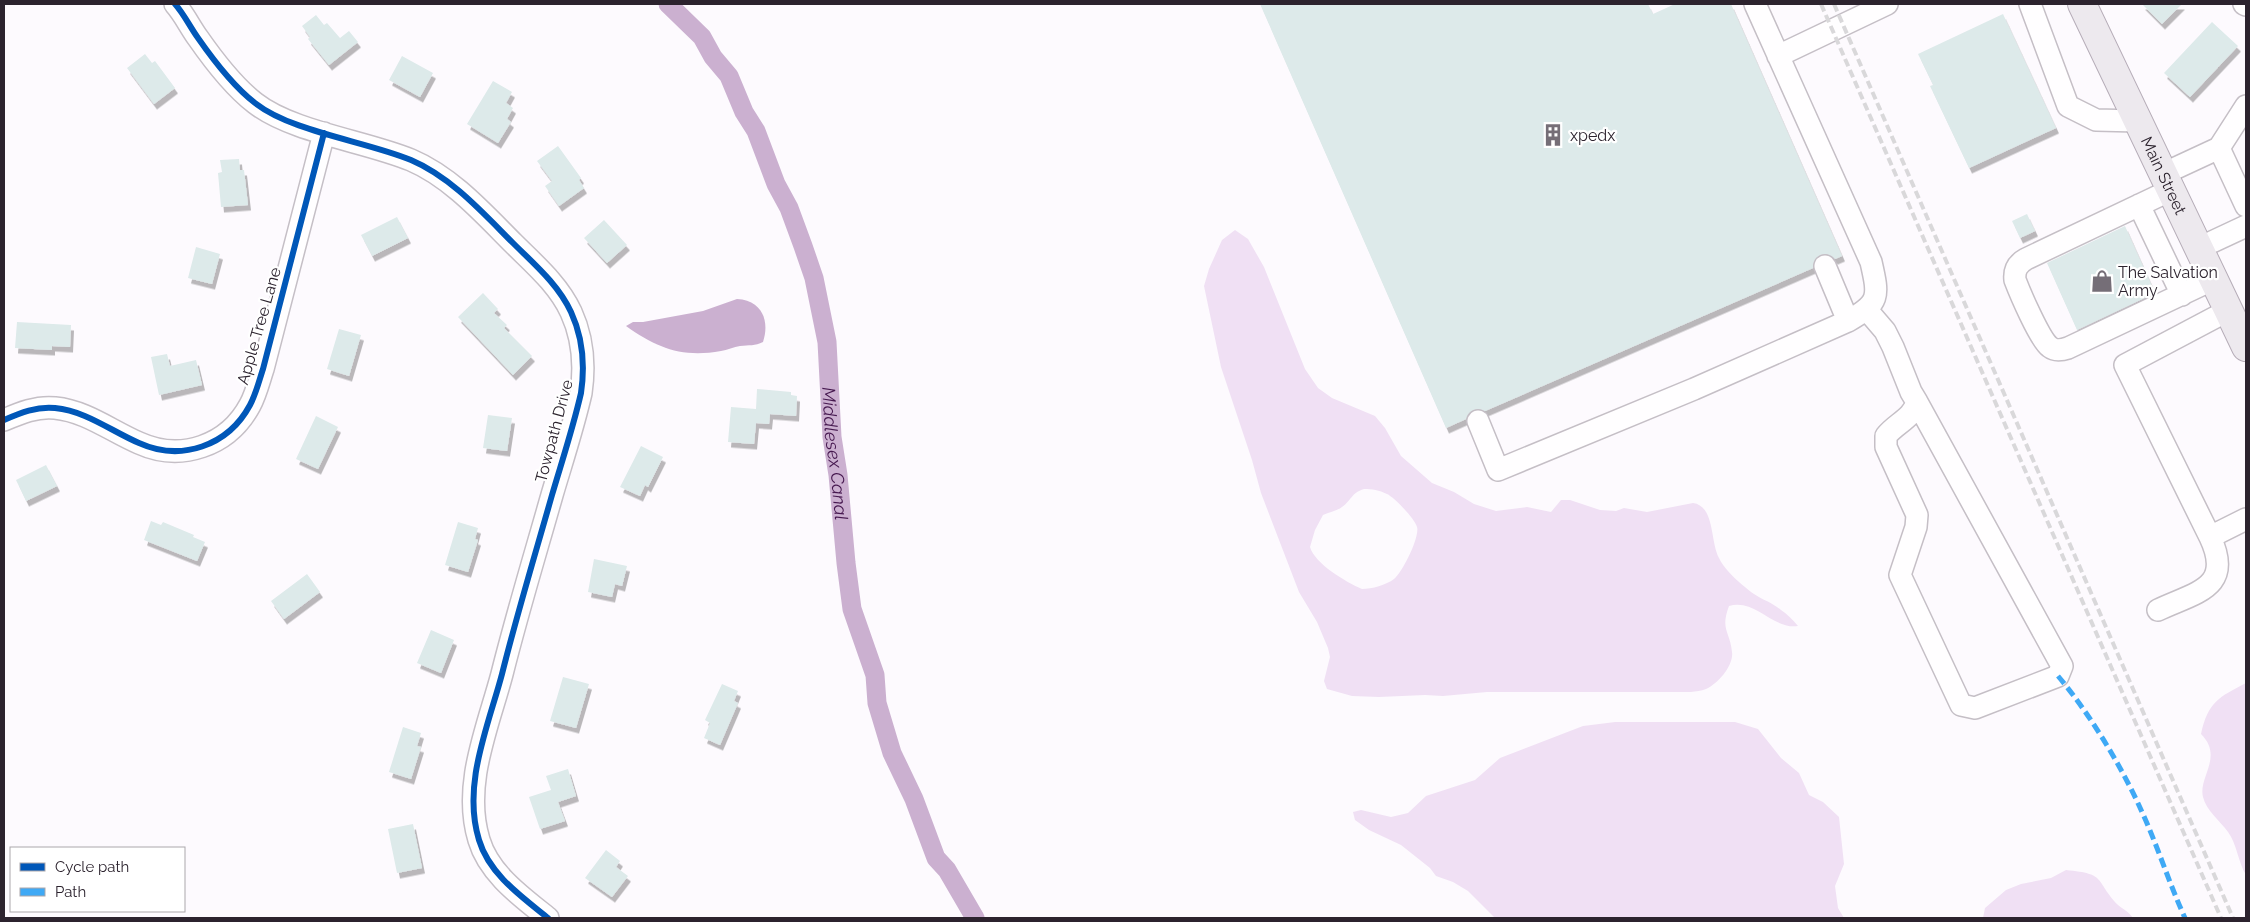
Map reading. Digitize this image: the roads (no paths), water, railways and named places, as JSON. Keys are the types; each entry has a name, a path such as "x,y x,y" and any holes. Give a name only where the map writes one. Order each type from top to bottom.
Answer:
{"main road":[{"name":"Main Street","path":"2082,4 2246,347"}],"street":[{"name":"Towpath Drive","path":"175,4 217,63 256,104 290,122 391,152 414,161 444,179 480,210 553,283 572,313 579,335 584,370 581,393 519,608 479,760 472,798 476,828 484,854 503,879 548,918"},
{"path":"1478,421 1498,470 1694,389 1848,321 1867,310 1877,292 1871,262 1755,4"},
{"path":"1778,56 1887,4"},
{"path":"2030,4 2068,106 2096,120 2138,121"},
{"path":"2214,279 2068,348 2060,350 2051,348 2045,343 2024,300 2015,276 2017,268 2022,261 2139,205 2167,182 2219,148 2246,107"},
{"name":"Apple Tree Lane","path":"4,420 39,408 64,409 82,415 153,449 173,452 191,451 207,446 232,428 249,406 263,369 324,132"},
{"path":"2219,148 2246,206"},
{"path":"2139,205 2182,295"},
{"path":"2199,248 2246,226"},
{"path":"1825,266 1848,321"},
{"path":"1867,310 1885,331 1917,402 2062,666 2058,676 1975,708 1961,704 1900,575 1916,527 1917,515 1886,447 1886,436 1891,429 1907,419 1914,411 1917,402"},
{"path":"2158,610 2208,586 2216,578 2219,566 2216,551 2210,537 2125,365 2228,310"},
{"path":"2210,537 2246,519"}],"waterway":[{"name":"Middlesex Canal","path":"668,4 702,37 713,57 729,76 744,112 756,131 776,184 789,208 814,278 827,342 832,437 838,475 852,609 875,675 877,703 892,753 914,799 936,858 947,870 975,918"}],"railway":[{"path":"1821,4 2221,918"},
{"path":"1834,4 2233,918"}],"place":[{"name":"xpedx","path":"1553,135"},
{"name":"The Salvation Army","path":"2102,281"}]}
